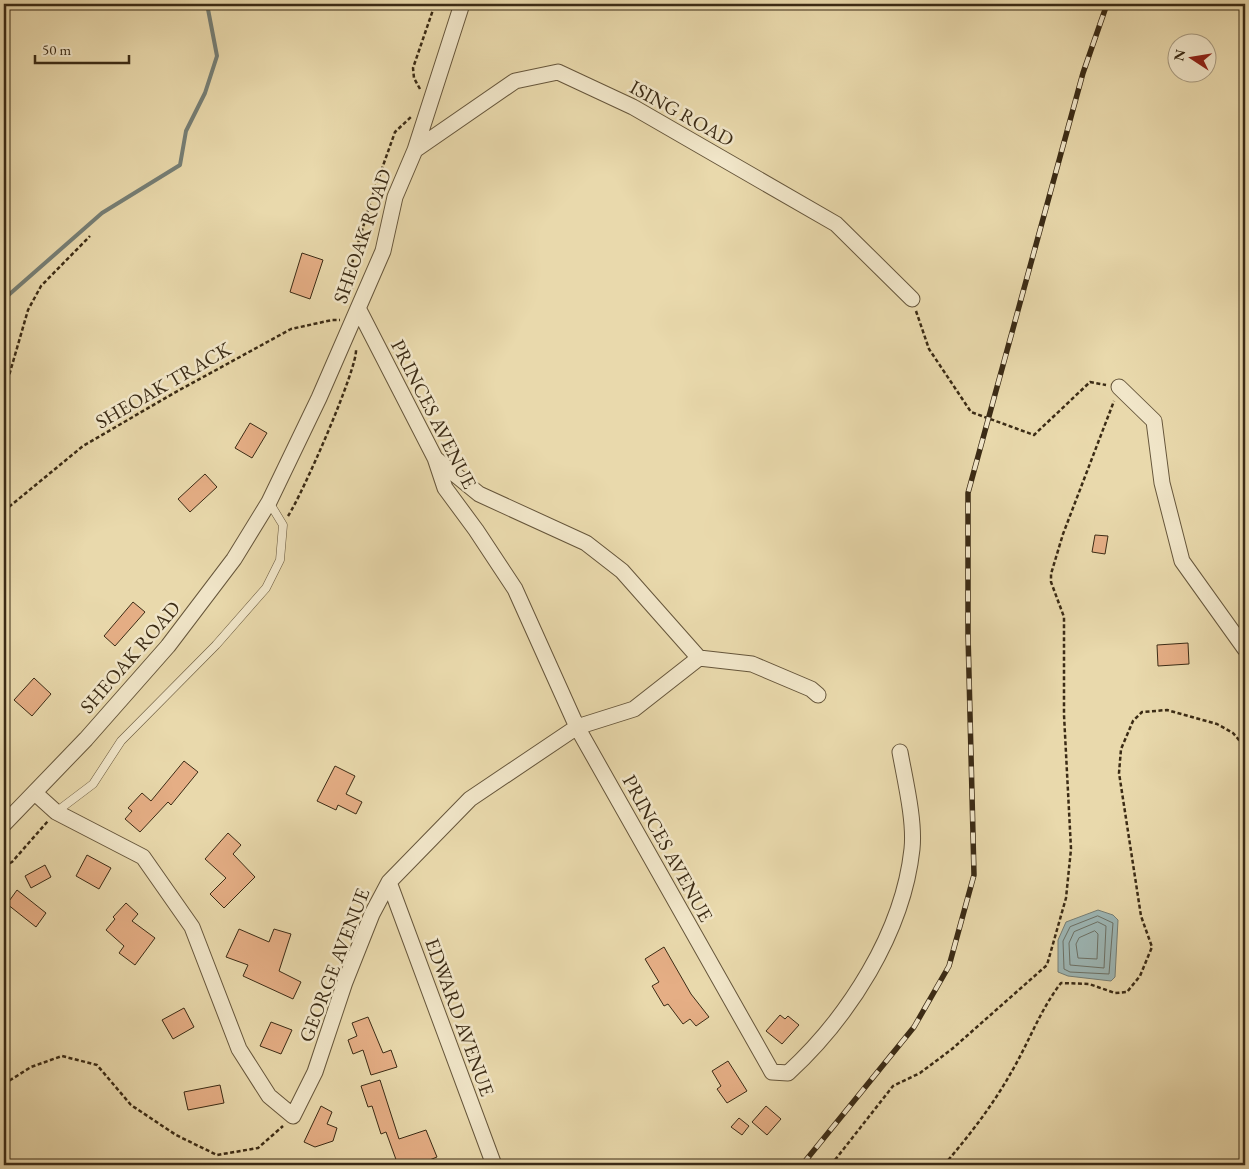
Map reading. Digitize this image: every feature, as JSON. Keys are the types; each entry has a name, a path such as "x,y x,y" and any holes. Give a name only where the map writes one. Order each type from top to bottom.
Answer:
{"street":[{"name":"SHEOAK ROAD","path":"4,824 168,646 234,559 270,502 356,316 383,251 395,197 415,150 462,4"},
{"name":"ISING ROAD","path":"415,150 515,81 558,72 633,107 836,224 912,299"},
{"name":"PRINCES AVENUE","path":"356,316 435,458 445,488 476,530 515,590 577,727 772,1072 788,1073 816,1047 878,960 900,909 912,848 908,797 900,752"},
{"path":"1119,387 1154,420 1162,483 1182,560 1232,634 1245,649"},
{"path":"435,458 479,494 586,543 622,570 699,658 752,664 811,689 818,695"},
{"name":"GEORGE AVENUE","path":"293,1116 315,1072 345,982 372,914 389,882 470,799 577,727 634,709 699,658"},
{"path":"34,793 56,812 143,857 192,927 239,1049 269,1096 293,1116"},
{"name":"EDWARD AVENUE","path":"389,882 494,1165"}],"lane":[{"path":"56,812 93,784 121,742 216,645 266,588 280,560 283,525 270,502"}],"path":[{"path":"420,95 414,78 413,68 435,4"},
{"path":"352,291 350,270 377,183 395,132 413,115"},
{"path":"4,393 28,310 40,286 90,236"},
{"path":"831,1165 893,1086 920,1072 952,1049 1047,965 1066,898 1071,849 1064,715 1064,617 1051,582 1051,574 1063,534 1119,387 1090,382 1034,435 971,412 929,349 912,299"},
{"name":"SHEOAK TRACK","path":"4,511 83,446 240,357 291,330 356,316"},
{"path":"283,525 297,502 314,463 357,354 356,346"},
{"path":"944,1165 991,1106 1013,1070 1050,998 1061,983 1089,984 1115,993 1127,992 1140,976 1152,947 1141,916 1119,773 1121,748 1133,720 1142,712 1167,710 1217,724 1233,733 1245,747"},
{"path":"4,866 12,862 56,812"},
{"path":"4,1084 31,1067 62,1056 98,1065 131,1105 176,1135 218,1155 258,1148 293,1116"}],"water":[{"path":"1098,910 1113,915 1118,920 1115,977 1111,981 1068,976 1058,972 1058,940 1066,922"}],"building":[{"path":"302,253 323,260 310,299 290,292"},
{"path":"250,423 267,433 252,458 235,448"},
{"path":"205,474 217,487 190,512 178,499"},
{"path":"1095,535 1108,536 1105,554 1092,552"},
{"path":"133,602 145,612 115,646 104,636"},
{"path":"1188,643 1189,664 1158,666 1157,645"},
{"path":"34,678 51,694 32,716 14,700"},
{"path":"184,761 198,772 171,805 168,802 140,832 125,819 132,811 128,808 142,793 151,801"},
{"path":"335,766 355,776 346,794 362,802 356,814 338,805 336,810 317,801"},
{"path":"228,833 241,845 233,854 255,877 224,908 210,894 226,878 205,859"},
{"path":"87,855 111,868 99,889 76,876"},
{"path":"45,865 51,877 31,888 25,876"},
{"path":"17,890 46,913 36,927 7,904"},
{"path":"126,903 138,914 132,921 155,938 135,965 119,953 124,946 106,930 115,919 113,917"},
{"path":"239,929 269,942 274,929 291,934 279,971 301,982 293,999 243,976 248,965 226,957"},
{"path":"664,947 691,994 709,1017 696,1026 690,1019 683,1024 668,1004 664,1006 652,986 659,982 645,959"},
{"path":"184,1008 194,1027 173,1039 162,1020"},
{"path":"780,1015 785,1019 788,1016 799,1025 782,1044 766,1031"},
{"path":"368,1017 383,1053 391,1050 397,1067 371,1075 363,1050 353,1054 348,1040 357,1036 352,1023"},
{"path":"271,1022 292,1030 281,1054 260,1046"},
{"path":"728,1061 747,1091 727,1103 717,1089 721,1086 712,1071"},
{"path":"380,1080 399,1139 426,1130 437,1157 417,1165 398,1165 386,1132 381,1134 372,1106 368,1107 361,1086"},
{"path":"220,1085 224,1103 188,1110 184,1092"},
{"path":"321,1106 332,1112 327,1124 337,1128 333,1141 315,1147 304,1142"},
{"path":"766,1106 781,1119 767,1135 752,1122"},
{"path":"739,1118 749,1126 742,1135 731,1127"}],"waterway":[{"path":"4,299 102,213 180,165 186,131 205,93 217,56 207,4"}],"railway":[{"path":"802,1165 914,1027 949,966 974,875 968,634 968,493 1083,73 1107,4"}]}
